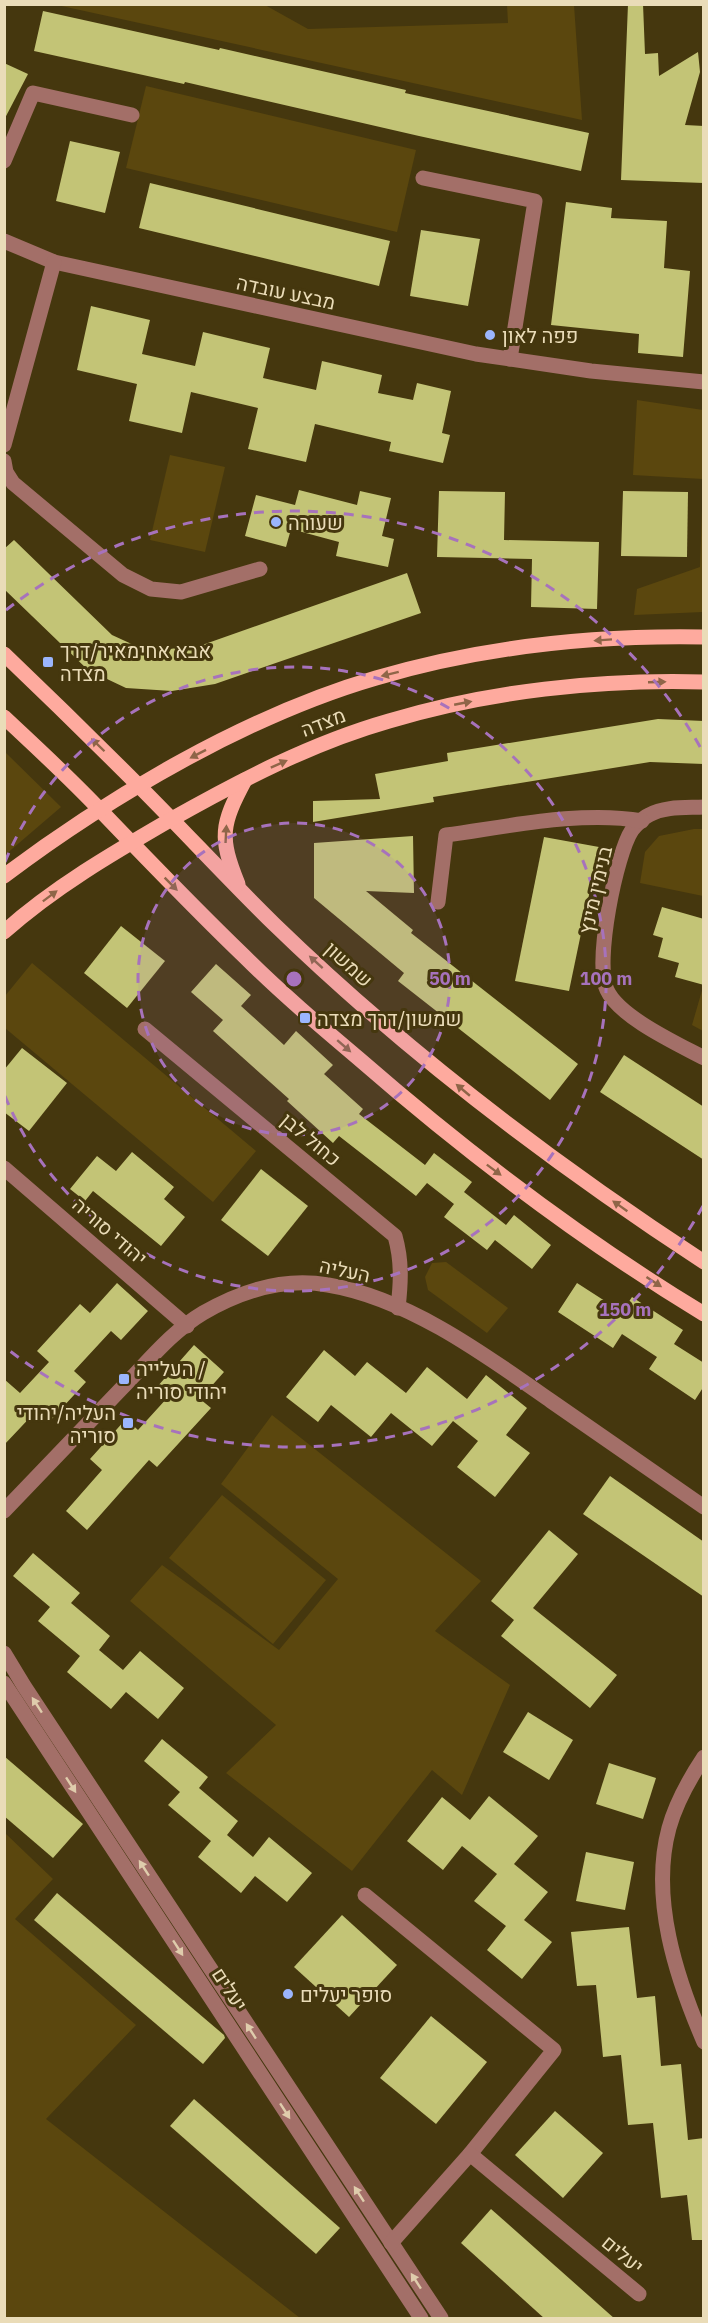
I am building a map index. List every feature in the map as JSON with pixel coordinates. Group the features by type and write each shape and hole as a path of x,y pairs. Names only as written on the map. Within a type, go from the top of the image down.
{"main road":[{"name":"מצדה","path":"4,876 37,851 139,786 244,730 308,702 375,678 456,659 563,643 630,638 704,637"},
{"name":"שמשון","path":"4,654 139,786 240,890 335,980 481,1105 563,1167 704,1262"},
{"name":"מצדה","path":"4,932 62,887 130,843 245,780 324,743 388,721 440,707 496,696 632,683 704,682"},
{"path":"4,717 100,810 130,843 245,957 305,1012 454,1139 537,1202 620,1260 704,1314"},
{"path":"240,890 227,857 225,835 229,810 245,780"}],"street":[{"path":"4,160 33,93 132,115"},
{"path":"423,178 536,201 510,359"},
{"name":"מבצע עובדה","path":"4,241 54,262 414,342 591,371 704,382"},
{"path":"4,445 54,262"},
{"path":"4,461 6,472 13,483 123,575 152,589 182,592 260,569"},
{"path":"438,902 446,835 543,822 616,817 642,821 650,814 674,808 704,807"},
{"name":"בנימין מינץ","path":"642,821 632,830 620,865 603,932 602,963 607,990 626,1012 704,1058"},
{"name":"כחול לבן","path":"145,1029 395,1236 400,1252 401,1276 398,1308"},
{"name":"יהודי סוריה","path":"4,1168 187,1326"},
{"name":"העליה","path":"4,1511 162,1346 201,1314 239,1294 268,1286 298,1283 327,1284 356,1291 438,1327 480,1351 704,1507"},
{"name":"יעלים","path":"4,1653 441,2319"},
{"name":"יעלים","path":"4,1683 421,2319"},
{"path":"704,1757 692,1776 669,1827 662,1879 669,1939 692,2013 704,2042"},
{"path":"364,1895 554,2050 470,2154 391,2243"},
{"name":"יעלים","path":"470,2154 639,2294"}],"shaded area":[{"path":"57,5 265,5 308,29 508,23 507,5 574,5 582,120"},
{"path":"146,86 416,150 397,232 126,168"},
{"path":"637,400 703,410 703,479 633,475"},
{"path":"170,455 225,467 205,552 150,540"},
{"path":"703,479 703,612 634,615 637,589 700,567"},
{"path":"5,752 61,807 4,855"},
{"path":"703,829 703,896 640,883 645,852 659,836"},
{"path":"32,963 256,1151 213,1202 5,1028 5,996"},
{"path":"703,987 703,1031 692,1025"},
{"path":"446,1262 508,1308 487,1333 428,1290 425,1277 432,1263"},
{"path":"272,1415 481,1581 435,1631 510,1685 462,1795 432,1770 352,1871 226,1773 276,1725 130,1601 162,1565 279,1650 338,1579 221,1484"},
{"path":"222,1495 326,1580 273,1644 169,1558"},
{"path":"5,1833 53,1879 15,1919 136,2025 46,2119 300,2318 5,2318"}],"building":[{"path":"628,4 643,4 645,54 658,53 659,76 698,52 700,72 685,125 704,126 704,183 621,180"},
{"path":"43,11 219,50 220,48 406,90 405,93 589,133 581,171 185,82 184,84 34,51"},
{"path":"4,63 28,74 4,120"},
{"path":"70,141 120,152 105,213 56,201"},
{"path":"150,183 390,241 379,286 139,228"},
{"path":"566,202 612,208 611,218 667,221 664,268 690,271 683,357 638,353 639,334 551,325"},
{"path":"421,230 480,239 468,306 410,296"},
{"path":"91,306 150,320 142,354 195,366 203,332 270,348 263,378 316,390 322,361 382,375 378,393 413,400 417,383 451,391 442,433 450,435 443,463 389,451 391,442 315,424 306,462 248,449 258,408 191,392 182,433 129,421 137,384 77,370"},
{"path":"299,490 357,505 360,491 391,498 382,536 394,539 388,567 336,556 339,542 291,529 286,547 245,536 256,495 295,505"},
{"path":"439,491 505,492 504,540 599,542 597,609 531,607 532,559 437,557"},
{"path":"623,491 688,492 687,557 621,556"},
{"path":"14,540 112,635 136,646 170,649 205,644 407,573 421,613 215,684 172,691 126,688 88,670 4,589 4,549"},
{"path":"658,719 704,721 704,764 650,762 433,797 434,802 313,822 313,801 380,799 375,774 448,761 447,753"},
{"path":"413,836 414,893 366,891 413,930 411,933 578,1064 550,1100 398,981 404,973 314,898 314,843"},
{"path":"544,837 599,847 569,991 515,981"},
{"path":"662,907 704,919 704,985 675,977 679,963 658,957 663,938 653,935"},
{"path":"121,926 165,961 127,1008 84,973"},
{"path":"216,964 251,995 241,1006 284,1045 296,1031 333,1065 324,1074 363,1109 359,1114 425,1165 434,1153 472,1182 464,1192 506,1225 514,1215 551,1245 532,1269 495,1240 487,1250 444,1217 454,1204 427,1183 416,1196 339,1136 333,1143 287,1101 289,1099 213,1031 223,1020 191,992"},
{"path":"22,1048 67,1083 29,1131 4,1112 4,1070"},
{"path":"624,1055 704,1107 704,1160 600,1092"},
{"path":"132,1152 174,1187 164,1199 185,1217 161,1246 93,1191 85,1201 70,1189 97,1156 116,1171"},
{"path":"261,1169 308,1206 268,1256 221,1220"},
{"path":"117,1283 148,1311 121,1340 111,1331 74,1371 86,1382 50,1421 38,1409 4,1445 4,1379 20,1393 49,1362 37,1351 80,1304 90,1313"},
{"path":"577,1283 622,1312 632,1297 683,1330 674,1344 704,1363 704,1386 695,1400 649,1369 657,1357 622,1334 613,1348 558,1312"},
{"path":"194,1345 224,1372 200,1399 211,1408 157,1467 149,1460 87,1530 66,1511 102,1470 90,1459 126,1419 138,1430 168,1397 157,1387"},
{"path":"324,1350 355,1376 367,1362 406,1393 427,1367 467,1399 486,1375 527,1408 506,1435 530,1453 495,1497 457,1467 478,1441 453,1421 432,1446 391,1413 371,1437 331,1405 318,1422 286,1397"},
{"path":"610,1476 704,1542 704,1597 583,1514"},
{"path":"549,1530 578,1554 533,1608 617,1675 590,1708 501,1636 514,1620 491,1601"},
{"path":"33,1553 80,1593 71,1603 110,1636 99,1650 123,1670 140,1651 184,1688 158,1719 126,1692 111,1709 67,1672 80,1656 38,1621 50,1607 13,1576"},
{"path":"528,1712 573,1740 549,1780 503,1752"},
{"path":"162,1739 208,1777 199,1788 238,1821 227,1835 253,1857 269,1837 312,1873 287,1902 255,1876 241,1893 198,1857 211,1841 168,1805 180,1792 144,1761"},
{"path":"4,1756 83,1824 53,1858 4,1816"},
{"path":"609,1763 656,1778 643,1819 596,1804"},
{"path":"489,1796 538,1836 514,1864 548,1892 524,1920 552,1942 522,1979 487,1950 506,1926 474,1901 497,1874 462,1846 443,1870 407,1841 442,1797 470,1820"},
{"path":"586,1852 634,1862 625,1910 576,1901"},
{"path":"57,1893 224,2035 225,2038 203,2064 34,1920"},
{"path":"342,1915 397,1965 349,2017 294,1967"},
{"path":"629,1927 637,1998 655,1996 661,2066 681,2064 688,2140 704,2138 704,2240 692,2240 687,2195 661,2198 653,2123 628,2125 621,2055 603,2057 596,1985 577,1986 571,1932"},
{"path":"431,2016 487,2062 436,2124 380,2078"},
{"path":"194,2099 340,2228 316,2254 170,2126"},
{"path":"555,2111 603,2153 563,2198 515,2155"},
{"path":"491,2209 615,2319 545,2319 461,2243"}],"place":[{"name":"פפה לאון","path":"490,335"},
{"name":"שעורה","path":"276,522"},
{"name":"אבא אחימאיר/דרך מצדה","path":"48,662"},
{"name":"שמשון/דרך מצדה","path":"305,1018"},
{"name":"העלייה / יהודי סוריה","path":"124,1379"},
{"name":"העליה/יהודי סוריה","path":"128,1423"},
{"name":"סופר יעלים","path":"288,1994"}]}
